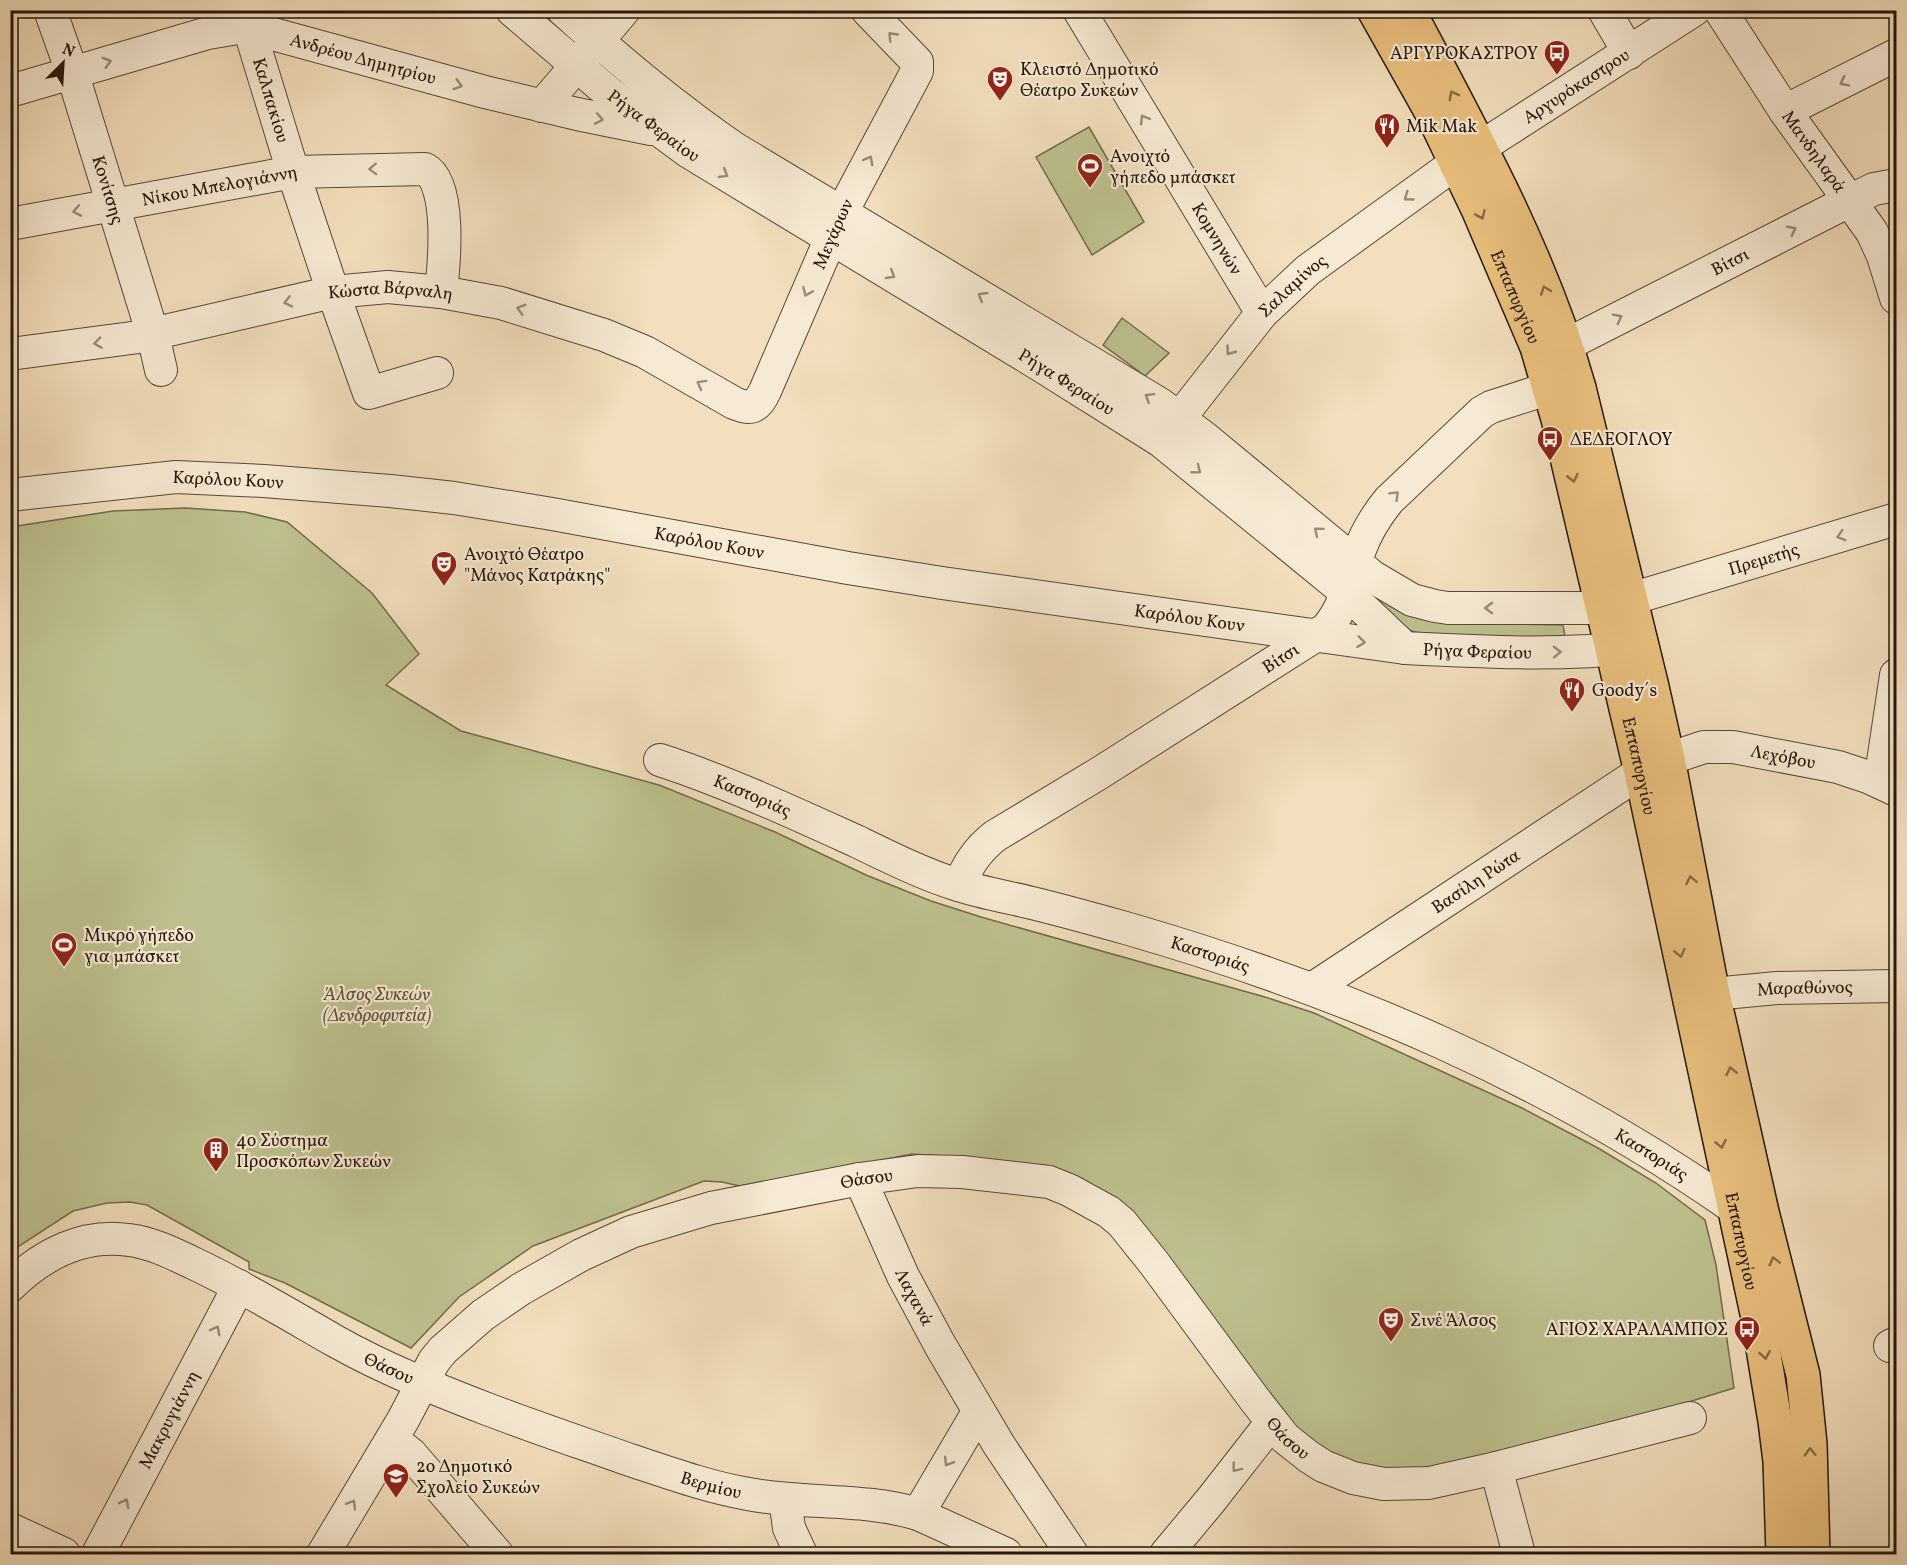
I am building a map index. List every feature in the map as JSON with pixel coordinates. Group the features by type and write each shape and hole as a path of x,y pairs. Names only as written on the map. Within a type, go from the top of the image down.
{"main road":[{"name":"Επταπυργίου","path":"1374,10 1413,78 1517,222 1566,345 1582,401 1616,603 1713,994 1762,1212 1806,1387 1813,1554"},
{"name":"Επταπυργίου","path":"1408,10 1468,154 1478,209 1537,347 1573,477 1616,603"},
{"name":"Επταπυργίου","path":"1655,766 1734,1208 1758,1318 1775,1421 1780,1461 1783,1554"}],"street":[{"name":"Κονίτσης","path":"50,10 72,72 153,335 161,370"},
{"name":"Ρήγα Φεραίου","path":"512,10 576,66 689,152 836,225 1085,357 1170,430 1293,547 1346,592 1405,648 1520,653 1627,649"},
{"name":"Ρήγα Φεραίου","path":"562,10 632,72 706,129 772,173 836,225"},
{"path":"542,106 624,10"},
{"name":"Μεγάρων","path":"753,407 765,391 836,225 917,71 917,62 867,10"},
{"name":"Κομνηνών","path":"1079,10 1262,313"},
{"path":"1604,10 1629,53"},
{"name":"Αργυρόκαστρου","path":"1468,154 1694,10"},
{"name":"Μανδηλαρά","path":"1720,10 1785,111 1877,242 1896,298"},
{"name":"Ανδρέου Δημητρίου","path":"10,90 214,31 247,19 542,106 658,130"},
{"name":"Καλπακίου","path":"247,19 293,172 369,393 437,374"},
{"path":"1785,111 1896,56"},
{"name":"Σαλαμίνος","path":"1170,430 1262,313 1318,262 1468,154"},
{"name":"Νίκου Μπελογιάννη","path":"10,224 293,172 418,168 431,172 437,181 444,219 445,262 441,292"},
{"name":"Βίτσι","path":"1566,345 1849,201 1874,189 1896,185"},
{"name":"Κώστα Βάρναλη","path":"10,354 153,335 333,292 388,287 441,292 501,303 620,341 645,352 734,402 753,407"},
{"name":"Βίτσι","path":"958,885 974,856 995,836 1317,636 1334,619 1373,521 1389,500 1476,417 1491,407 1550,388"},
{"name":"Ρήγα Φεραίου","path":"1170,430 1373,577 1412,600 1435,606 1587,608 1616,603"},
{"path":"10,471 26,478 33,485 24,494"},
{"name":"Καρόλου Κουν","path":"24,494 176,477 264,481 454,498 942,583 1405,648"},
{"name":"Πρεμετής","path":"1616,603 1896,519"},
{"path":"1888,786 1896,675"},
{"name":"Λεχόβου","path":"1655,766 1704,747 1733,747 1838,767 1888,786"},
{"name":"Καστοριάς","path":"660,760 796,814 909,866 958,885 1130,929 1312,989 1410,1027 1501,1070 1608,1128 1734,1208"},
{"name":"Βασίλη Ρώτα","path":"1312,989 1655,766"},
{"name":"Μαραθώνος","path":"1713,994 1777,988 1896,986"},
{"name":"Θάσου","path":"10,1286 26,1270 52,1253 83,1243 116,1239 140,1242 164,1249 239,1286 352,1350 422,1383 443,1350 475,1321 521,1289 581,1255 631,1232 711,1208 860,1179 918,1170 962,1172 1049,1182 1109,1212 1122,1223 1154,1263 1285,1438 1309,1457 1339,1473 1367,1481 1401,1484 1430,1483 1690,1418"},
{"name":"Λαχανά","path":"860,1179 908,1286 978,1412 1069,1553"},
{"name":"Μακρυγιάννη","path":"98,1554 239,1286"},
{"path":"323,1554 392,1439 422,1383"},
{"name":"Βερμίου","path":"422,1383 495,1412 726,1490 785,1499 871,1505 918,1514 1006,1554"},
{"path":"918,1514 978,1412"},
{"path":"1166,1554 1272,1422"},
{"path":"392,1439 411,1454 496,1554"},
{"path":"1496,1468 1519,1554"},
{"path":"785,1499 789,1528 801,1554"},
{"path":"10,1529 64,1554"}],"green space":[{"name":"Ανοιχτό γήπεδο μπάσκετ","path":"1089,127 1144,222 1092,255 1036,157"},
{"path":"1122,318 1169,353 1145,376 1103,345"},
{"name":"Άλσος Συκεών (Δενδροφυτεία)","path":"185,508 245,512 287,522 372,593 419,654 386,685 461,731 659,785 775,832 866,875 931,901 1314,1013 1522,1108 1598,1148 1656,1183 1705,1220 1716,1265 1734,1388 1452,1467 1396,1472 1352,1462 1332,1453 1298,1432 1218,1334 1041,1166 942,1156 912,1154 744,1187 704,1181 533,1246 459,1297 411,1348 285,1283 249,1269 249,1262 147,1205 130,1202 107,1203 73,1211 19,1246 11,1254 11,527 113,511"},
{"path":"1375,592 1449,623 1563,625 1565,636 1459,638 1415,632 1409,630 1366,593"}],"place":[{"name":"ΑΡΓΥΡΟΚΑΣΤΡΟΥ","path":"1557,76"},
{"name":"Κλειστό Δημοτικό Θέατρο Συκεών","path":"1000,102"},
{"name":"Mik Mak","path":"1387,149"},
{"name":"Ανοιχτό γήπεδο μπάσκετ","path":"1090,189"},
{"name":"ΔΕΔΕΟΓΛΟΥ","path":"1550,462"},
{"name":"Ανοιχτό Θέατρο \"Μάνος Κατράκης\"","path":"444,587"},
{"name":"Goody´s","path":"1572,713"},
{"name":"Μικρό γήπεδο για μπάσκετ","path":"64,968"},
{"name":"4ο Σύστημα Προσκόπων Συκεών","path":"216,1173"},
{"name":"Σινέ Άλσος","path":"1391,1343"},
{"name":"ΑΓΙΟΣ ΧΑΡΑΛΑΜΠΟΣ","path":"1747,1352"},
{"name":"2ο Δημοτικό Σχολείο Συκεών","path":"396,1499"}]}
